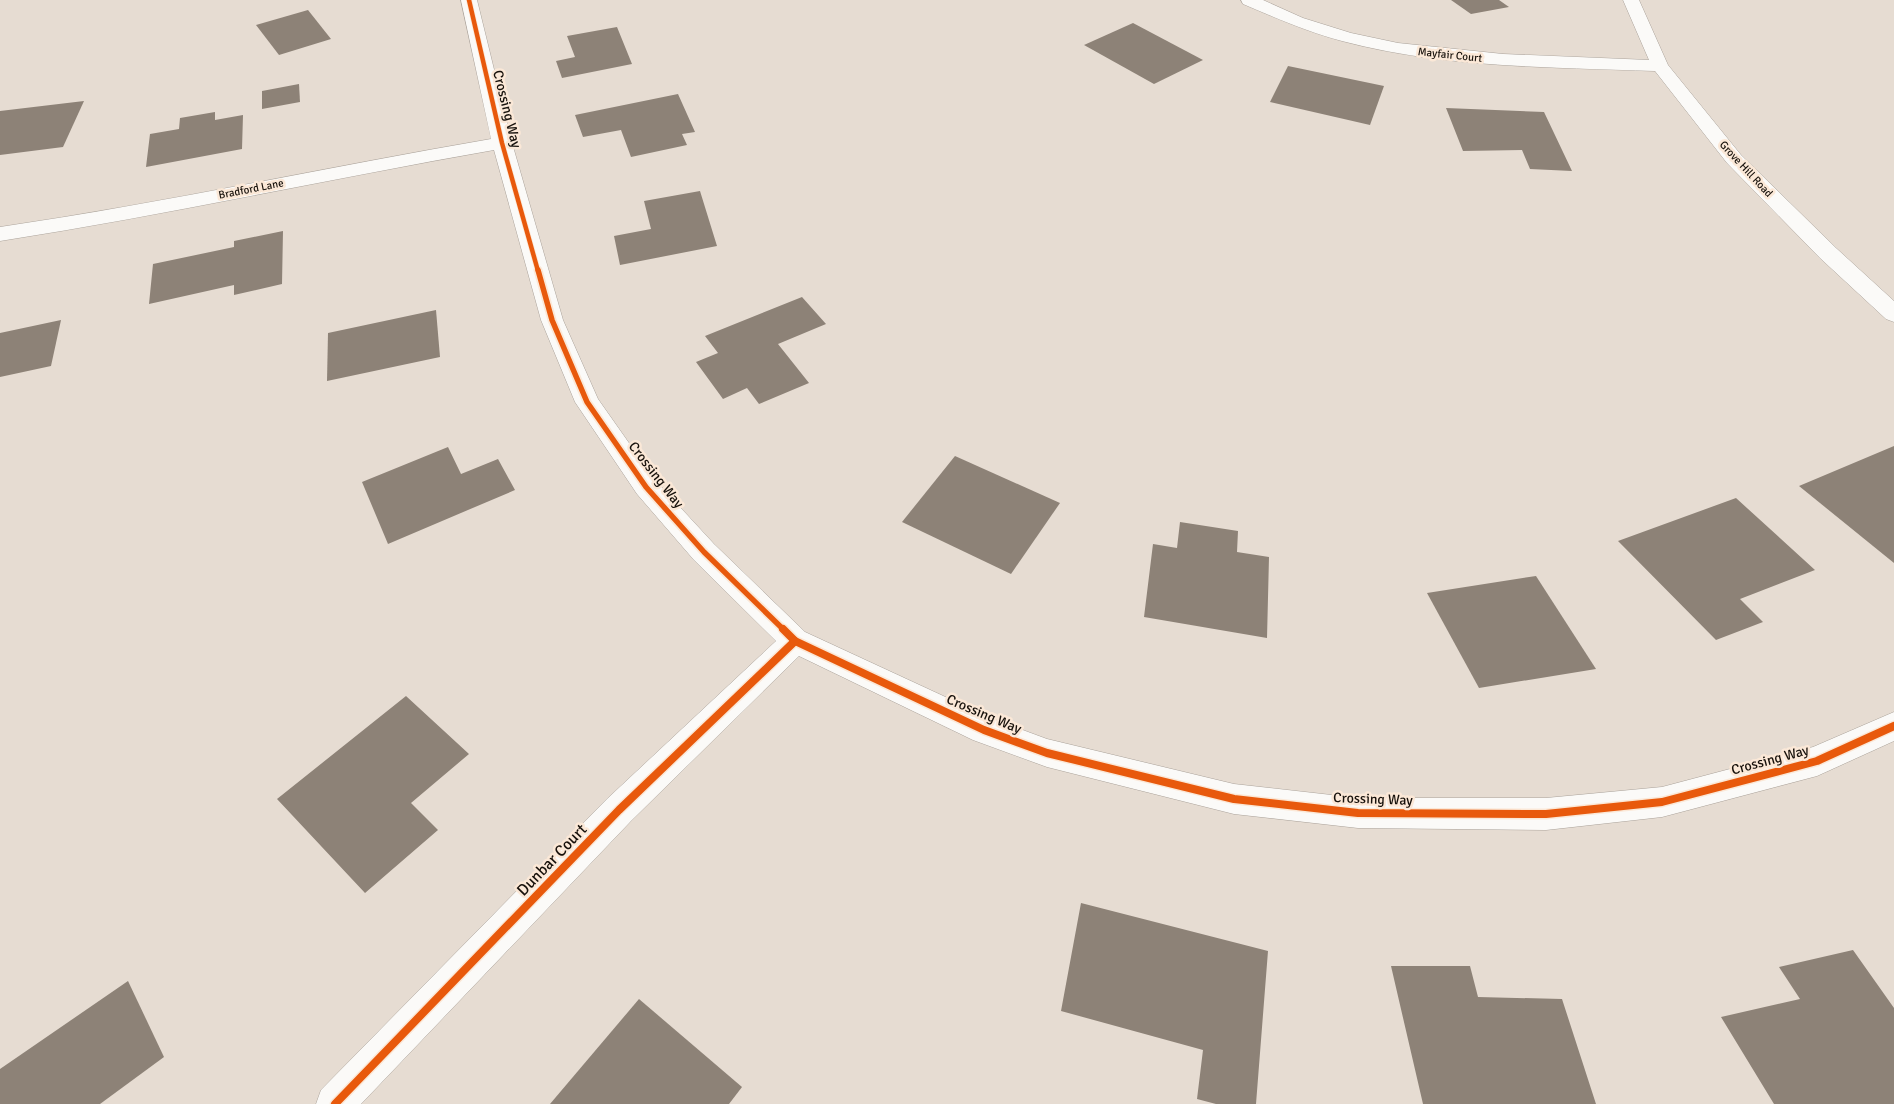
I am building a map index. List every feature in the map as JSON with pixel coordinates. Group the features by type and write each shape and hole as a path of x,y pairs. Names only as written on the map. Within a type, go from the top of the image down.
{"street":[{"name":"Crossing Way","path":"469,0 502,143 552,320 587,402 646,487 704,552 795,641 984,730 1047,753 1234,799 1358,814 1546,814 1662,802 1817,761 1894,726"},
{"name":"Mayfair Court","path":"1248,0 1282,15 1337,34 1410,51 1436,55 1504,60 1660,66"},
{"name":"Grove Hill Road","path":"1631,0 1660,66 1734,159 1828,253 1894,314"},
{"name":"Bradford Lane","path":"0,234 80,222 362,167 502,143"},
{"name":"Dunbar Court","path":"335,1104 619,810 795,641"}],"building":[{"path":"1451,0 1499,0 1509,7 1471,14"},
{"path":"308,10 331,39 279,55 256,25"},
{"path":"1133,23 1203,60 1154,84 1084,45"},
{"path":"617,27 632,64 562,78 556,61 575,57 567,36"},
{"path":"1288,66 1384,86 1370,125 1270,102"},
{"path":"299,84 300,102 262,109 262,91"},
{"path":"678,94 695,132 682,134 687,145 631,157 621,130 583,137 575,115"},
{"path":"84,101 63,147 0,155 0,111"},
{"path":"1446,108 1544,112 1572,171 1530,169 1522,150 1463,151"},
{"path":"215,112 215,120 243,115 242,149 146,167 150,134 179,129 180,118"},
{"path":"700,191 717,246 620,265 614,236 651,229 644,201"},
{"path":"283,231 282,284 234,295 234,285 149,304 153,264 234,247 234,241"},
{"path":"802,297 826,324 778,344 809,383 759,404 747,388 723,399 696,362 718,353 705,336"},
{"path":"436,310 440,357 327,381 328,333"},
{"path":"61,320 51,366 0,377 0,333"},
{"path":"1894,446 1894,563 1799,486"},
{"path":"448,447 461,474 498,459 515,490 388,544 362,482"},
{"path":"955,456 1060,503 1011,574 902,522"},
{"path":"1736,498 1815,570 1740,599 1763,622 1716,640 1618,541"},
{"path":"1180,522 1238,531 1237,552 1269,557 1267,638 1144,617 1153,544 1177,548"},
{"path":"1536,576 1596,669 1479,688 1427,593"},
{"path":"406,696 469,754 411,803 438,830 365,893 277,799"},
{"path":"1081,903 1268,951 1256,1104 1216,1104 1197,1099 1203,1050 1061,1011"},
{"path":"1853,950 1894,1008 1894,1104 1774,1104 1721,1017 1800,999 1779,967"},
{"path":"1391,966 1470,966 1478,997 1562,999 1596,1104 1423,1104"},
{"path":"128,981 164,1057 100,1104 0,1104 0,1069"},
{"path":"639,999 742,1087 729,1104 550,1104"}],"cycle path":[{"path":"469,0 502,143 552,320 587,402 646,487 704,552 795,641 984,730 1047,753 1234,799 1358,813 1546,814 1662,802 1817,761 1894,726"},
{"path":"335,1104 619,810 795,641"}]}
